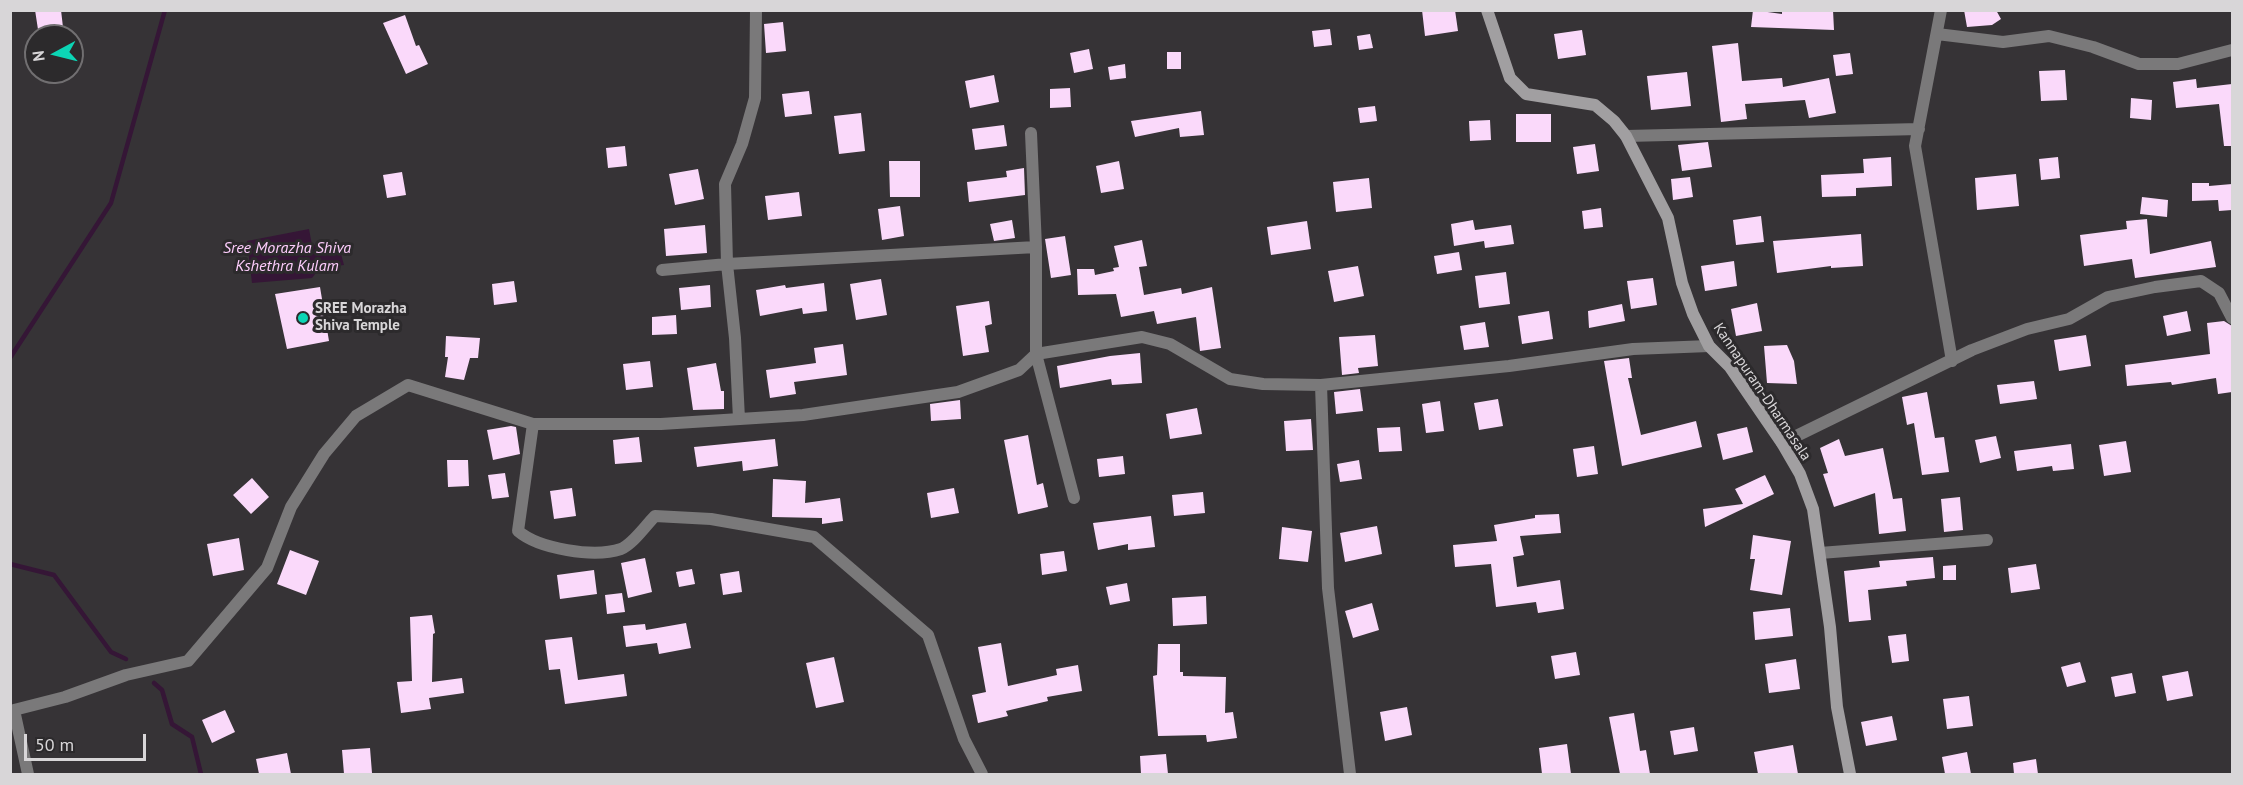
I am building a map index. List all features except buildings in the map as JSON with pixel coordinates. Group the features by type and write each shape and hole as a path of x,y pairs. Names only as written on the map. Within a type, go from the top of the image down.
{"main road":[{"name":"Kannapuram-Dharmasala","path":"1487,10 1509,78 1526,94 1595,105 1614,121 1626,136 1668,218 1683,283 1693,314 1709,346 1730,367 1782,443 1800,474 1813,509 1830,627 1837,707 1850,774"}],"street":[{"path":"739,419 735,338 727,264 725,184 742,144 755,98 756,10"},
{"path":"1941,10 1916,146 1952,361"},
{"path":"1937,34 2003,42 2049,36 2093,47 2139,64 2178,64 2232,50"},
{"path":"1626,136 1919,129"},
{"path":"1031,134 1036,247 1036,354 1074,498"},
{"path":"662,270 727,264 1036,247"},
{"path":"1782,443 1952,361 2027,329 2068,319 2108,297 2155,286 2201,281 2218,293 2232,318"},
{"path":"28,774 14,710 65,697 126,675 188,661 267,568 291,507 324,454 356,416 408,385 533,424 661,424 803,415 958,392 1019,370 1036,354 1142,338 1170,344 1230,379 1263,384 1321,385 1509,366 1633,349 1709,346"},
{"path":"1321,385 1328,588 1350,774"},
{"path":"533,424 518,531 529,540 580,553 622,548 655,516 711,519 814,537 928,635 964,738 982,774"},
{"path":"1820,553 1987,540"}],"water":[{"name":"Sree Morazha Shiva Kshethra Kulam","path":"309,229 312,245 338,243 344,265 320,268 312,278 252,283 247,241"}],"waterway":[{"path":"10,358 111,203 165,10"},
{"path":"10,564 54,575 111,652 126,659"},
{"path":"154,683 162,690 172,724 192,737 201,774"}],"place":[{"name":"SREE Morazha Shiva Temple","path":"303,318"}]}
